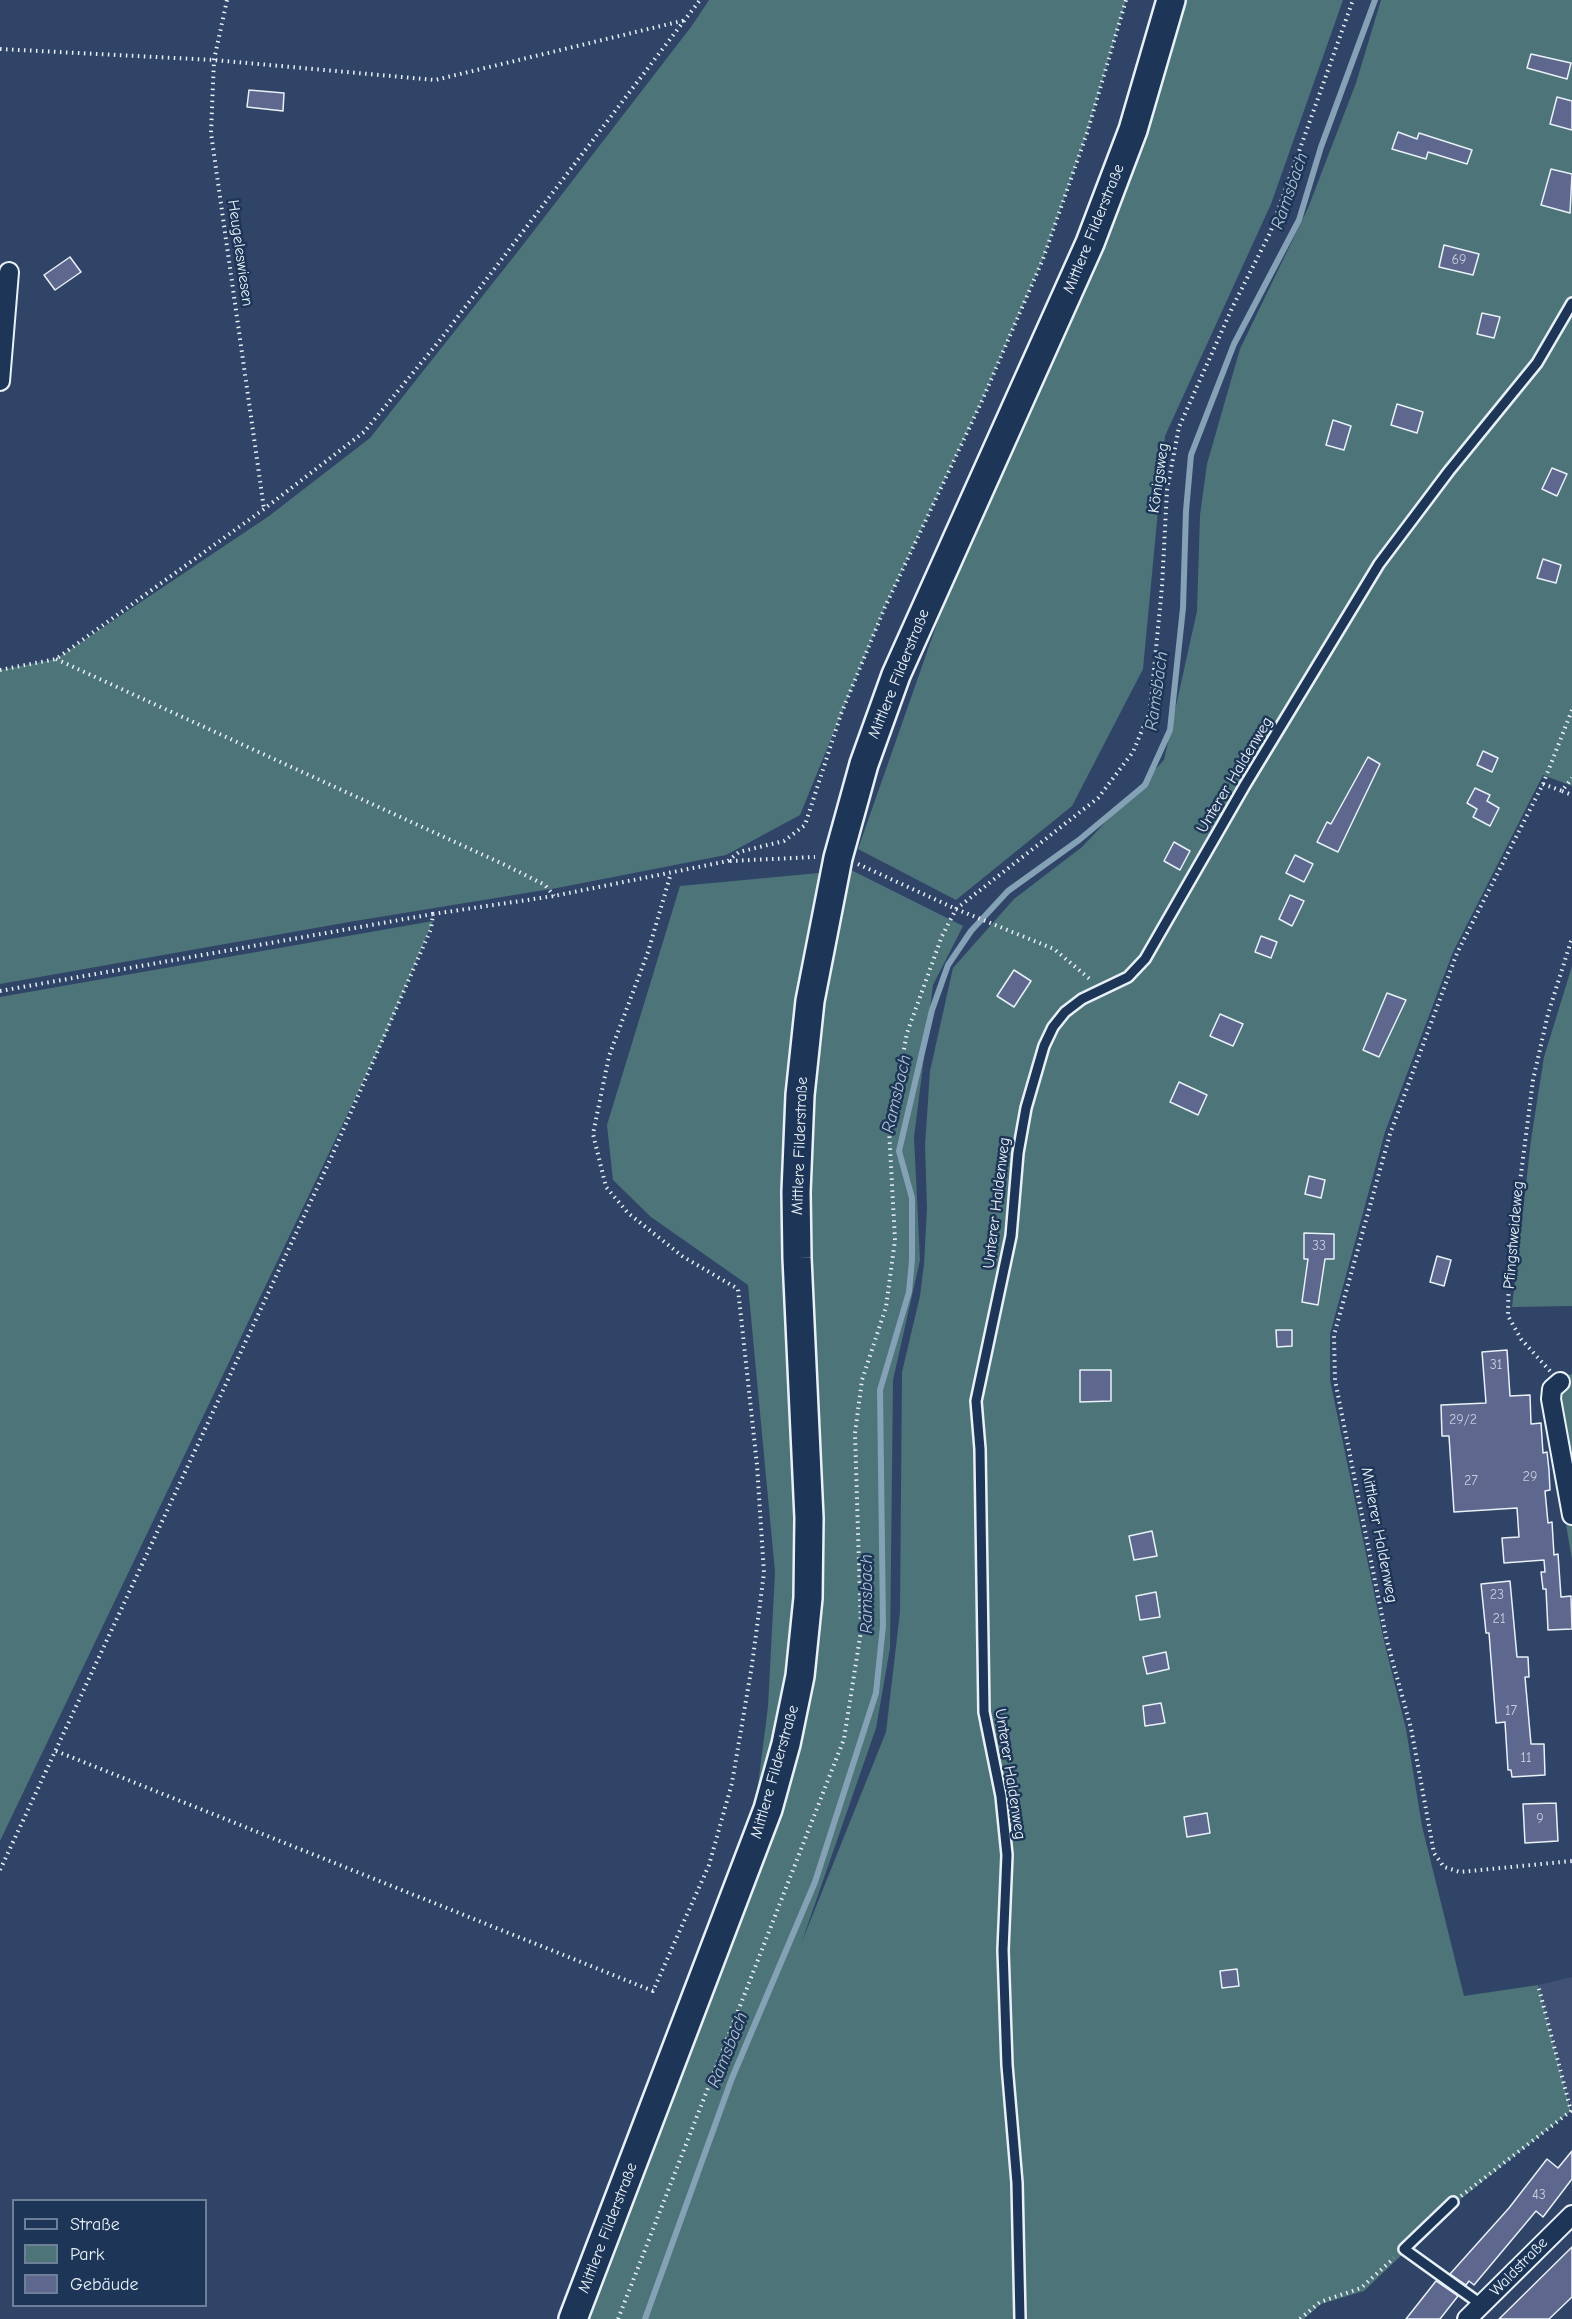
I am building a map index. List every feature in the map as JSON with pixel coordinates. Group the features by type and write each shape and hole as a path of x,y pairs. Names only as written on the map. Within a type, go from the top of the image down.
{"main road":[{"name":"Mittlere Filderstraße","path":"573,2319 768,1809 786,1744 800,1676 808,1598 809,1518 797,1258 800,1106 810,1001 838,858 864,764 896,675 1090,243 1133,130 1171,0"}],"street":[{"path":"0,381 9,272"},
{"path":"1560,1382 1552,1389 1551,1399 1572,1515"},
{"name":"Waldstraße","path":"1467,2319 1572,2215"}],"lane":[{"name":"Unterer Haldenweg","path":"1020,2319 1017,2183 1007,2065 1003,1950 1007,1856 1001,1796 984,1712 981,1459 976,1401 1011,1236 1018,1153 1026,1108 1044,1046 1065,1012 1082,999 1128,977 1145,959 1245,785 1379,564 1449,471 1530,372 1572,303"},
{"path":"1453,2202 1404,2249 1482,2305"}],"path":[{"name":"Heugeleswiesen","path":"227,0 214,60 211,133 264,509"},
{"path":"0,670 56,659 264,509 364,432 440,340 700,0"},
{"path":"0,991 433,914 554,896 671,873 728,861 739,852 784,840 805,825 841,714 885,607 981,403 1042,259 1087,133 1126,0"},
{"name":"Königsweg","path":"1100,990 1079,968 1054,949 956,909 1098,798 1133,752 1150,711 1162,587 1167,490 1179,427 1233,306 1270,233 1353,0"},
{"path":"0,49 214,60 435,80 686,20"},
{"path":"56,659 515,870 546,885 554,896"},
{"name":"Mittlerer Haldenweg","path":"1572,710 1543,784 1457,953 1390,1134 1334,1335 1335,1380 1387,1641 1411,1728 1434,1853 1444,1867 1460,1872 1572,1861"},
{"path":"1562,791 1572,778"},
{"path":"1543,784 1572,795"},
{"path":"56,1750 653,1991 709,1865 732,1783 753,1665 765,1573 757,1465 738,1289 682,1256 628,1214 606,1187 593,1134 609,1056 648,952 671,873"},
{"path":"0,1870 331,1158 431,929 433,914"},
{"name":"Pfingstweideweg","path":"1560,1382 1521,1339 1508,1316 1509,1269 1533,1080 1548,1014 1572,938"},
{"path":"1453,2202 1571,2111 1538,1985"},
{"path":"1300,2319 1320,2302 1361,2288 1404,2249"}],"shaded area":[{"path":"1572,1977 1572,2112 1538,1985"}],"green space":[{"path":"709,0 1126,0 1087,133 1043,259 981,403 885,607 800,815 726,855 557,888 349,922 0,984 0,670 56,659 269,516 370,438 519,250 691,27"},
{"path":"1179,0 1343,0 1271,204 1165,436 1143,669 1072,806 956,900 858,849 947,595"},
{"path":"1381,0 1572,0 1572,786 1543,775 1453,952 1385,1132 1330,1334 1330,1380 1384,1641 1406,1729 1422,1826 1464,1996 1538,1985 1571,2111 1457,2202 1364,2291 1321,2304 1304,2319 585,2319 740,1925 768,1707 775,1572 748,1285 651,1217 613,1180 607,1125 680,886 851,870 963,926 933,985 914,1137 920,1260 893,1380 890,1648 876,1728 801,1944 886,1732 900,1612 902,1372 920,1296 924,1264 927,1208 925,1145 930,1071 953,968 1014,899 1082,847 1164,760 1197,611 1200,515 1207,464 1240,349 1308,208 1356,83"},
{"path":"433,921 385,1036 0,1841 0,997"},
{"path":"1572,966 1572,1306 1512,1307 1531,1140 1544,1057"},
{"path":"1572,1374 1572,1560 1544,1393 1547,1380"}],"building":[{"path":"1531,54 1571,63 1567,79 1527,68"},
{"path":"249,90 284,93 283,111 247,107"},
{"path":"1557,97 1572,101 1572,130 1550,124"},
{"path":"1398,132 1417,139 1419,133 1472,150 1467,164 1428,152 1426,159 1392,149"},
{"path":"1551,169 1572,174 1570,213 1541,205"},
{"path":"1444,245 1479,254 1473,275 1439,267"},
{"path":"70,257 81,272 55,290 44,275"},
{"path":"1482,313 1500,317 1494,338 1477,334"},
{"path":"1397,404 1423,412 1417,433 1391,425"},
{"path":"1333,420 1351,426 1344,450 1326,445"},
{"path":"1552,468 1567,474 1557,496 1542,489"},
{"path":"1543,559 1561,565 1556,583 1537,578"},
{"path":"1483,751 1498,758 1492,772 1477,765"},
{"path":"1368,757 1380,764 1338,852 1317,842 1327,822 1331,824"},
{"path":"1475,788 1490,795 1487,801 1499,808 1490,826 1473,817 1477,809 1467,803"},
{"path":"1174,842 1190,851 1180,870 1164,861"},
{"path":"1295,855 1313,864 1304,882 1286,873"},
{"path":"1290,895 1304,901 1292,926 1279,919"},
{"path":"1261,936 1277,942 1271,958 1255,952"},
{"path":"1014,970 1031,981 1014,1007 997,996"},
{"path":"1387,993 1406,1000 1379,1057 1363,1050"},
{"path":"1220,1014 1243,1024 1233,1046 1210,1036"},
{"path":"1179,1082 1207,1095 1198,1115 1170,1102"},
{"path":"1309,1176 1325,1180 1321,1198 1305,1194"},
{"path":"1304,1233 1334,1234 1334,1259 1325,1259 1318,1305 1302,1302 1308,1259 1304,1259"},
{"path":"1437,1256 1451,1260 1444,1286 1430,1282"},
{"path":"1276,1330 1292,1330 1292,1346 1277,1347"},
{"path":"1507,1350 1510,1396 1530,1395 1531,1424 1541,1423 1543,1453 1547,1452 1549,1470 1550,1490 1545,1491 1548,1523 1552,1522 1554,1555 1558,1554 1561,1597 1571,1596 1572,1629 1548,1630 1546,1589 1543,1589 1541,1572 1545,1572 1544,1560 1504,1563 1502,1538 1519,1537 1517,1508 1454,1512 1449,1436 1442,1436 1441,1405 1486,1403 1482,1352"},
{"path":"1080,1370 1111,1370 1111,1401 1080,1402"},
{"path":"1152,1531 1157,1556 1134,1560 1129,1536"},
{"path":"1510,1581 1517,1657 1528,1657 1529,1677 1525,1677 1531,1744 1544,1744 1545,1775 1512,1777 1511,1770 1508,1770 1505,1722 1496,1723 1489,1633 1486,1633 1481,1584"},
{"path":"1156,1592 1160,1617 1140,1620 1136,1596"},
{"path":"1166,1652 1169,1669 1147,1674 1143,1657"},
{"path":"1161,1703 1165,1723 1145,1726 1143,1706"},
{"path":"1556,1803 1558,1841 1525,1843 1523,1804"},
{"path":"1207,1813 1210,1833 1187,1837 1184,1817"},
{"path":"1237,1969 1239,1986 1222,1988 1220,1971"},
{"path":"1572,2151 1572,2179 1543,2217 1536,2211 1474,2285 1469,2281 1466,2285 1450,2274 1509,2208 1547,2159 1558,2168"},
{"path":"1572,2247 1572,2297 1549,2319 1499,2319"},
{"path":"1436,2281 1458,2296 1440,2319 1406,2319"}],"waterway":[{"name":"Ramsbach","path":"645,2319 732,2078 815,1882 876,1693 883,1626 880,1390 909,1292 912,1260 912,1198 899,1151 932,1010 948,965 971,931 1008,891 1079,840 1145,785 1170,730 1183,608 1186,511 1191,455 1234,344 1299,220 1321,147 1375,0"}]}
